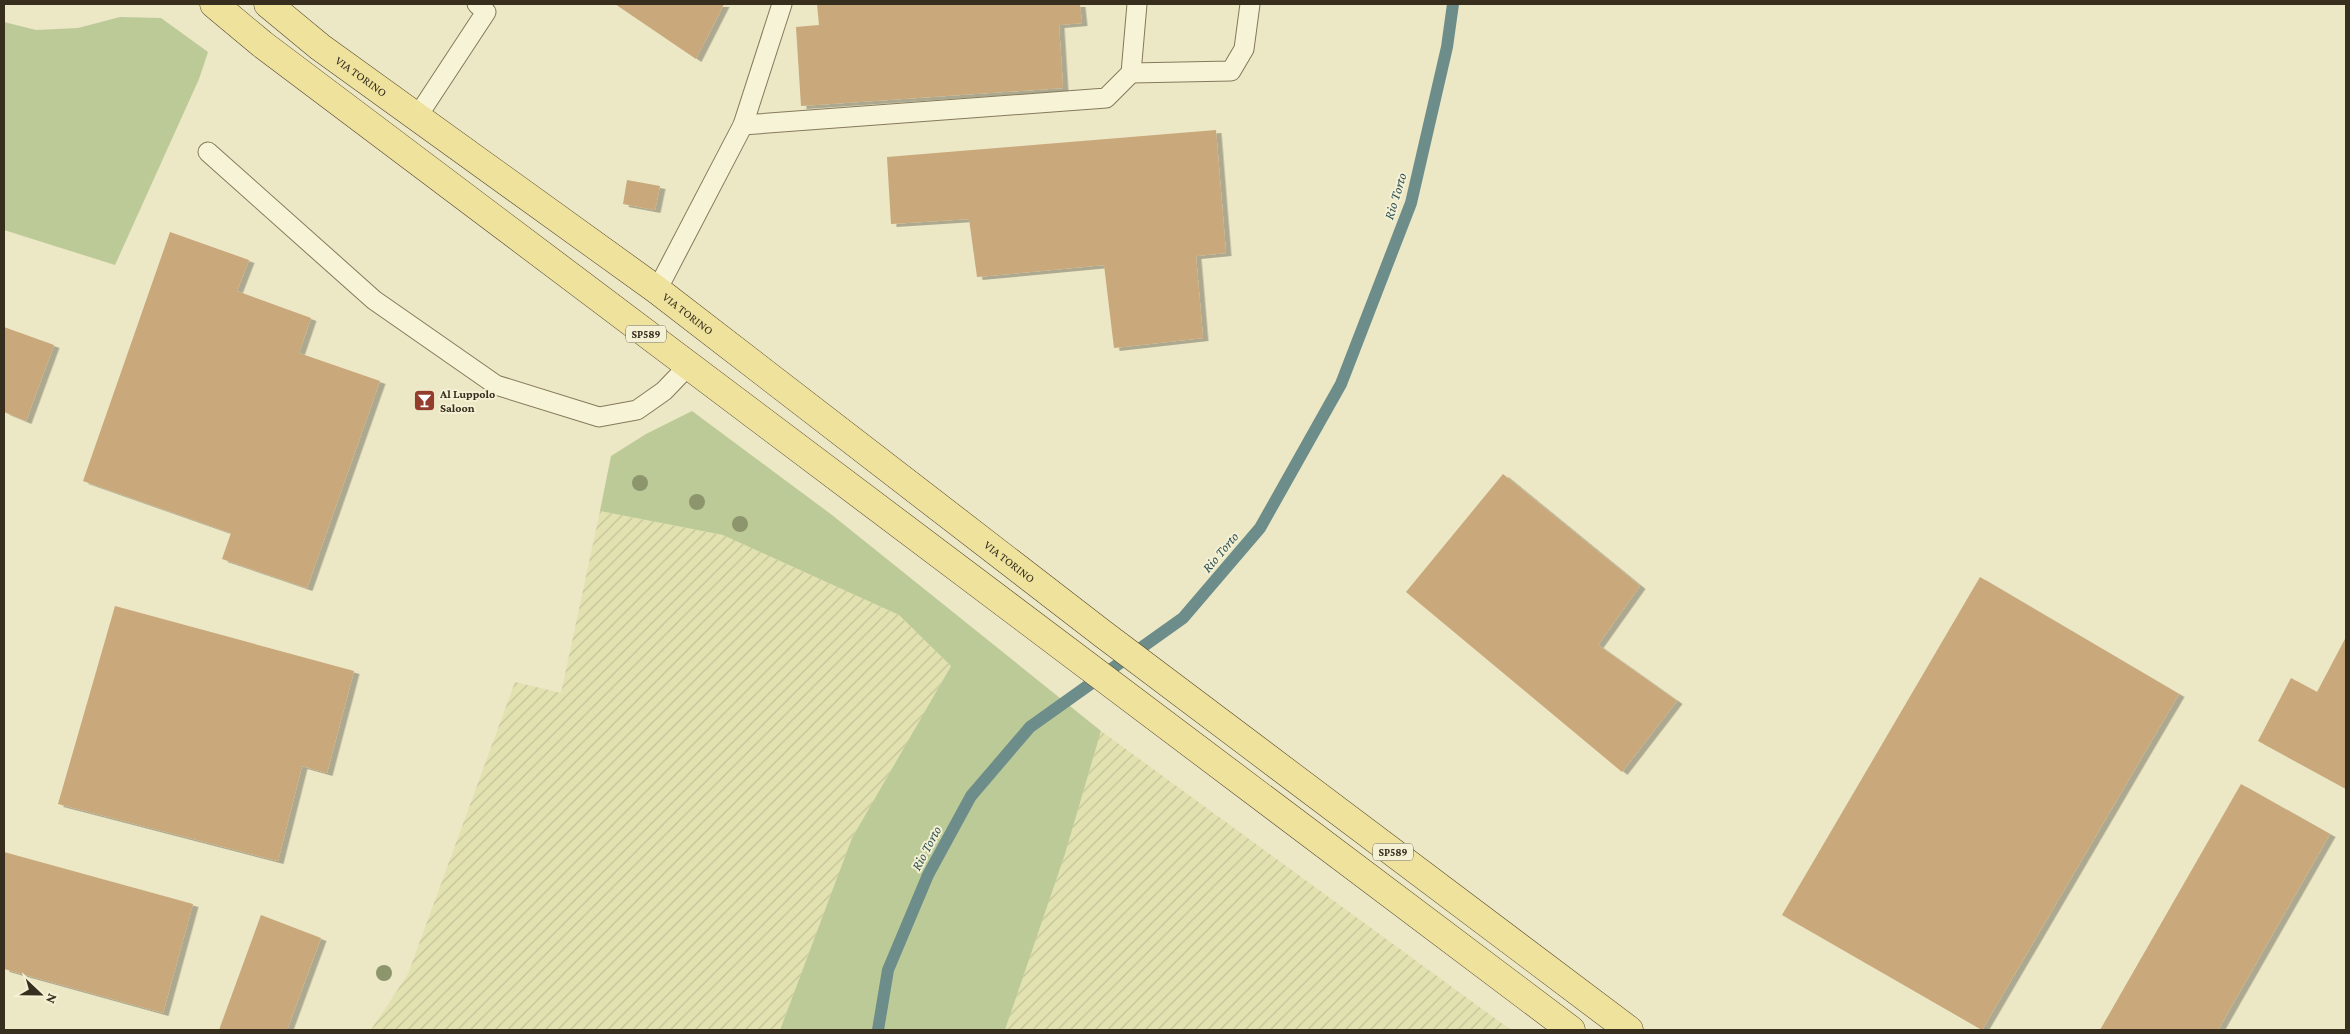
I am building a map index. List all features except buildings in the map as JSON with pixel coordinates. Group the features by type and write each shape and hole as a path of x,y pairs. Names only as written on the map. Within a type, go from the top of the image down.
{"main road":[{"name":"SP589","path":"214,4 262,44 1571,1030"},
{"name":"VIA TORINO","path":"268,4 320,46 657,290 1103,634 1629,1030"}],"lane":[{"path":"417,117 486,12 477,4"},
{"path":"657,290 743,125 782,4"},
{"path":"743,125 1106,98 1131,73 1137,4"},
{"path":"1131,73 1231,71 1244,49 1250,4"},
{"path":"208,152 374,300 496,385 599,417 637,410 664,391 688,366"}],"green space":[{"path":"120,17 161,18 208,52 199,79 115,265 4,230 4,22 36,30 78,28"},
{"path":"692,411 832,515 1101,731 1065,854 1005,1030 780,1030 852,838 951,666 899,615 723,535 600,511 611,456 646,434"},
{"path":"600,511 723,535 899,615 951,666 852,838 780,1030 371,1030 408,974 515,682 561,693"},
{"path":"1101,731 1511,1030 1005,1030 1065,854"}],"waterway":[{"name":"Rio Torto","path":"878,1030 888,970 928,875 971,796 1030,727 1183,618 1260,528 1341,384 1411,203 1447,47 1453,4"}],"place":[{"name":"Al Luppolo Saloon","path":"424,401"}]}
